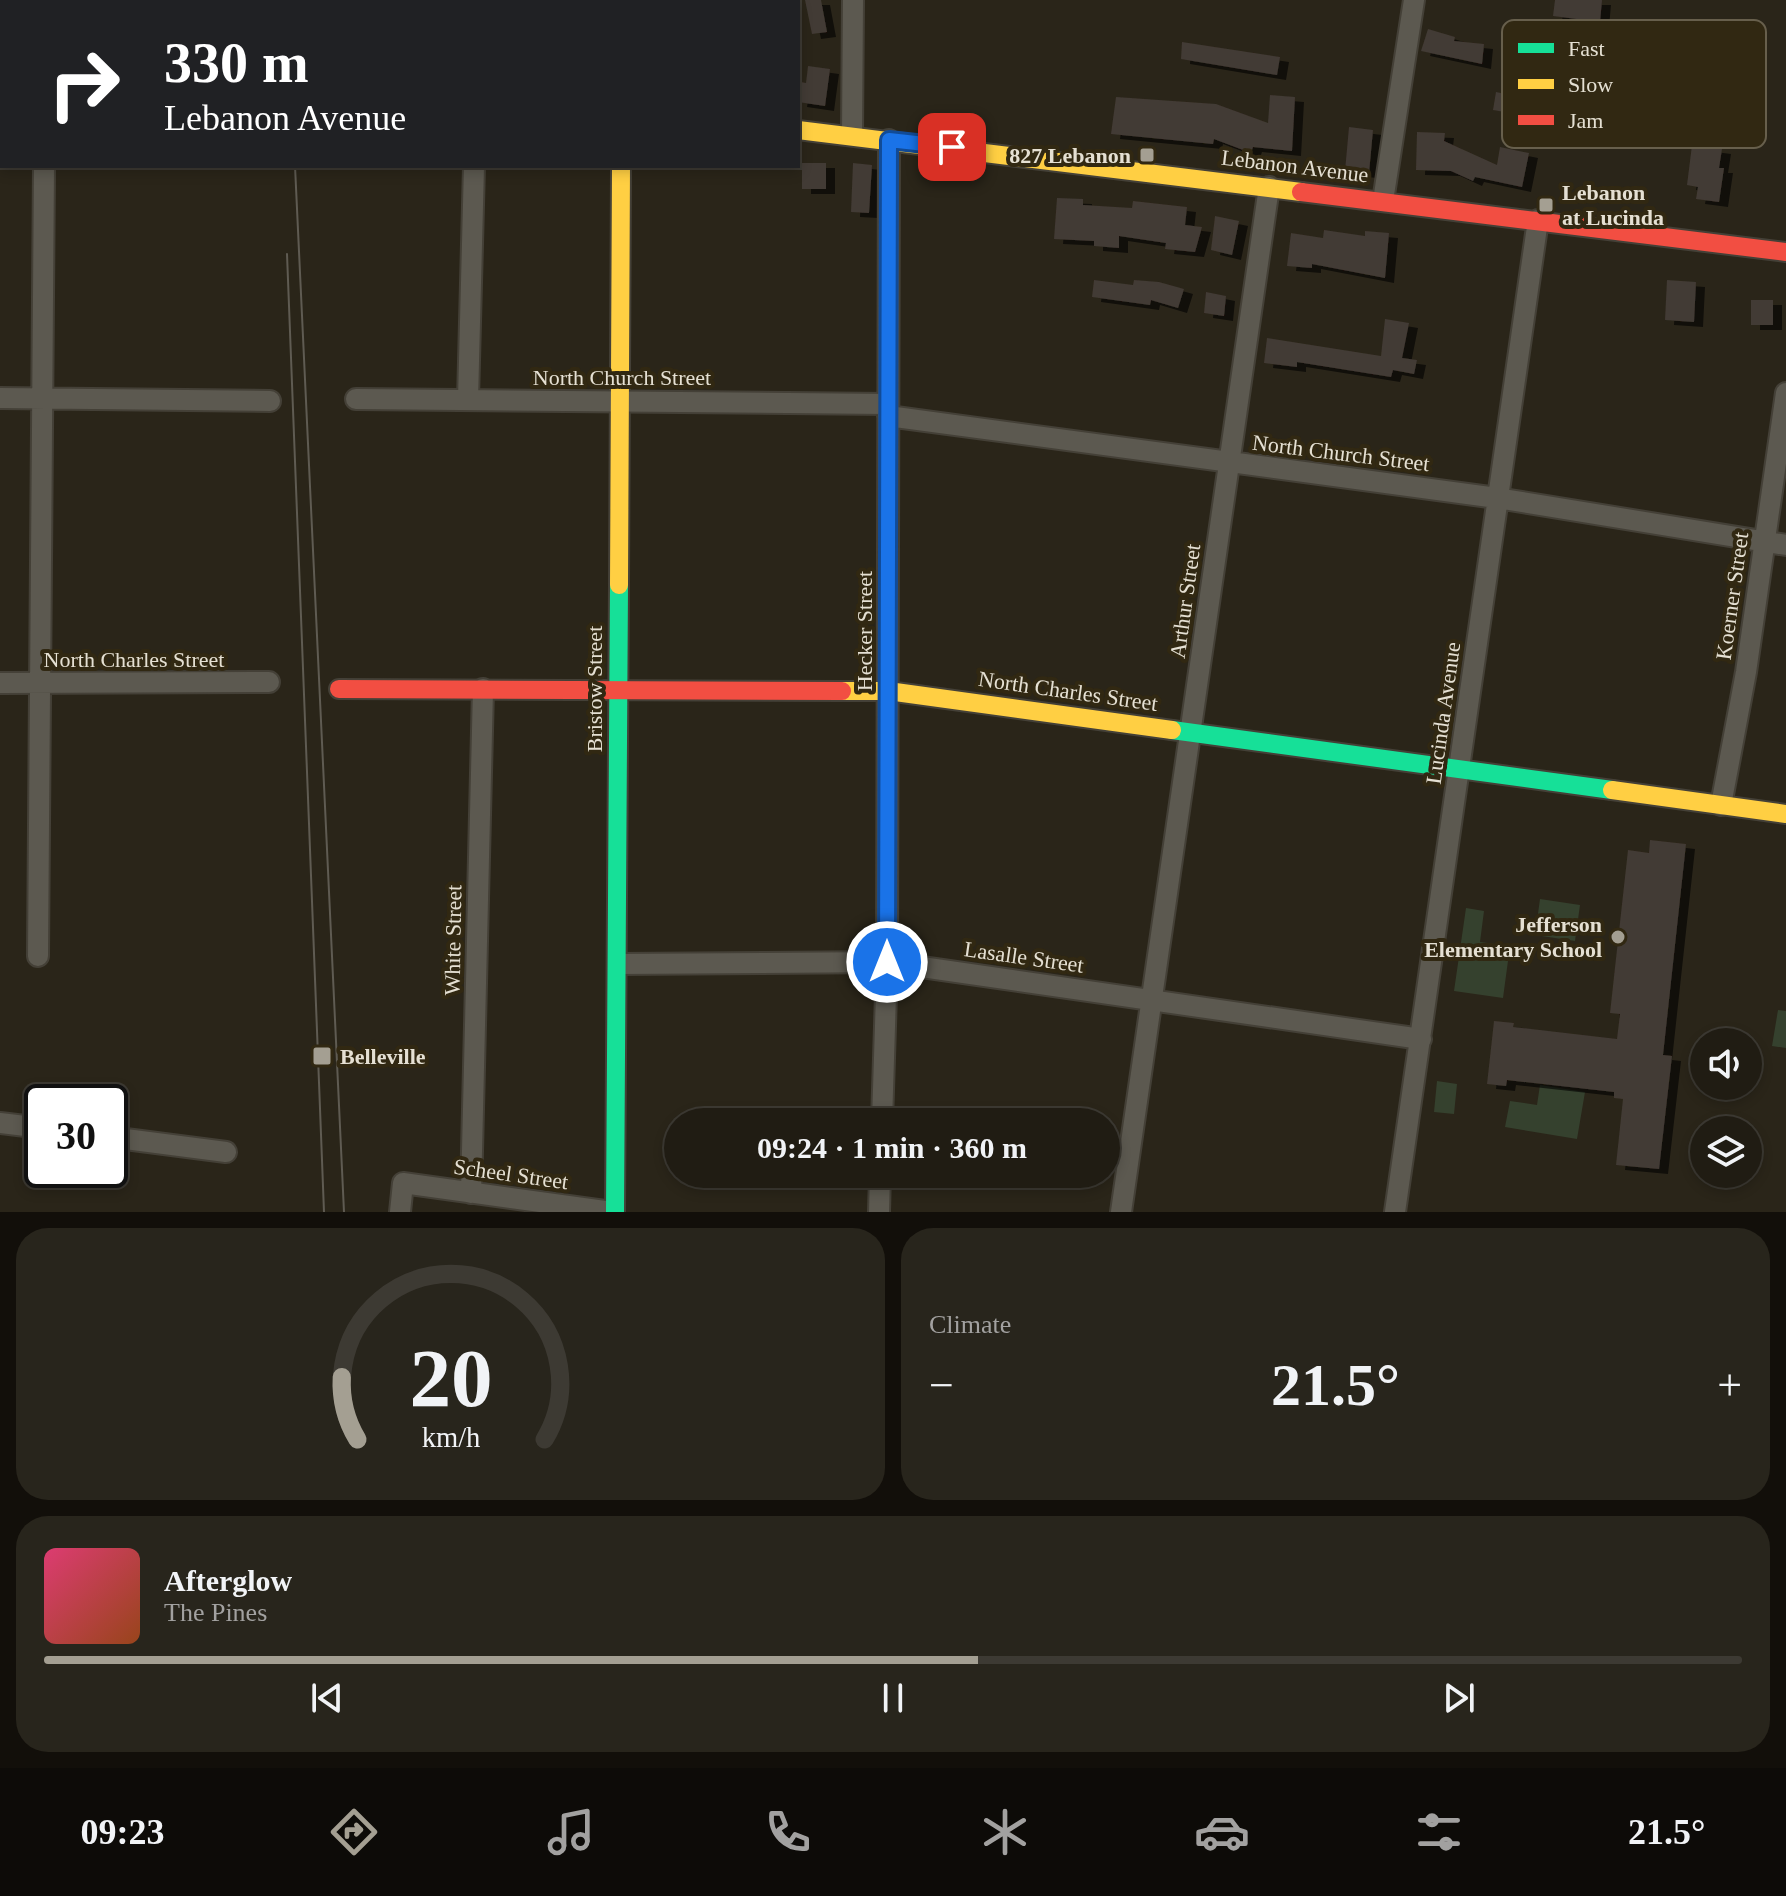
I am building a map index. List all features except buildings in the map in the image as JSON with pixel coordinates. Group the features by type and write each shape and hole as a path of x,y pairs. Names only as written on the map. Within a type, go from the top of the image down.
{"street":[{"path":"852,135 853,0"},
{"path":"1383,201 1414,0"},
{"name":"Lebanon Avenue","path":"800,130 1786,252"},
{"name":"Hecker Street","path":"882,1108 887,962 889,140"},
{"path":"38,956 44,168"},
{"path":"468,400 474,168"},
{"name":"Bristow Street","path":"614,1212 621,168"},
{"name":"Arthur Street","path":"1121,1212 1269,187"},
{"name":"Lucinda Avenue","path":"1395,1212 1538,220"},
{"name":"Koerner Street","path":"1721,805 1765,542 1786,393"},
{"path":"0,398 270,401"},
{"name":"North Church Street","path":"356,399 620,400 888,410 1229,463 1497,498 1786,545"},
{"name":"North Charles Street","path":"0,683 269,682"},
{"name":"North Charles Street","path":"339,689 888,691 1786,814"},
{"name":"White Street","path":"471,1193 483,689"},
{"name":"Lasalle Street","path":"618,964 887,962 1421,1039"},
{"path":"0,1123 24,1126"},
{"path":"128,1139 226,1152"},
{"name":"Scheel Street","path":"400,1212 403,1183 614,1212"},
{"path":"879,1212 880,1188"}],"green space":[{"path":"1540,899 1580,905 1575,941 1535,935"},
{"path":"1466,908 1484,911 1480,942 1510,946 1503,998 1454,991"},
{"path":"1778,1010 1786,1011 1786,1048 1772,1046"},
{"path":"1437,1081 1457,1084 1454,1114 1434,1112"},
{"path":"1540,1085 1585,1092 1577,1139 1505,1127 1510,1101 1537,1105"}],"tram line":[{"path":"295,168 344,1212"},
{"path":"287,254 324,1212"}],"traffic: fast":[{"path":"615,1212 619,585"},
{"path":"1172,730 1612,790"}],"traffic: slow":[{"path":"800,130 1301,192"},
{"path":"619,585 621,168"},
{"path":"842,691 888,691 1172,730"},
{"path":"1612,790 1786,814"}],"traffic: jam":[{"path":"1301,192 1786,252"},
{"path":"339,689 842,691"}],"place":[{"name":"827 Lebanon","path":"1147,155"},
{"name":"Lebanon at Lucinda","path":"1546,205"},
{"name":"Jefferson Elementary School","path":"1618,937"},
{"name":"Belleville","path":"322,1056"}],"route":[{"path":"887,962 889,140 952,147"}]}
